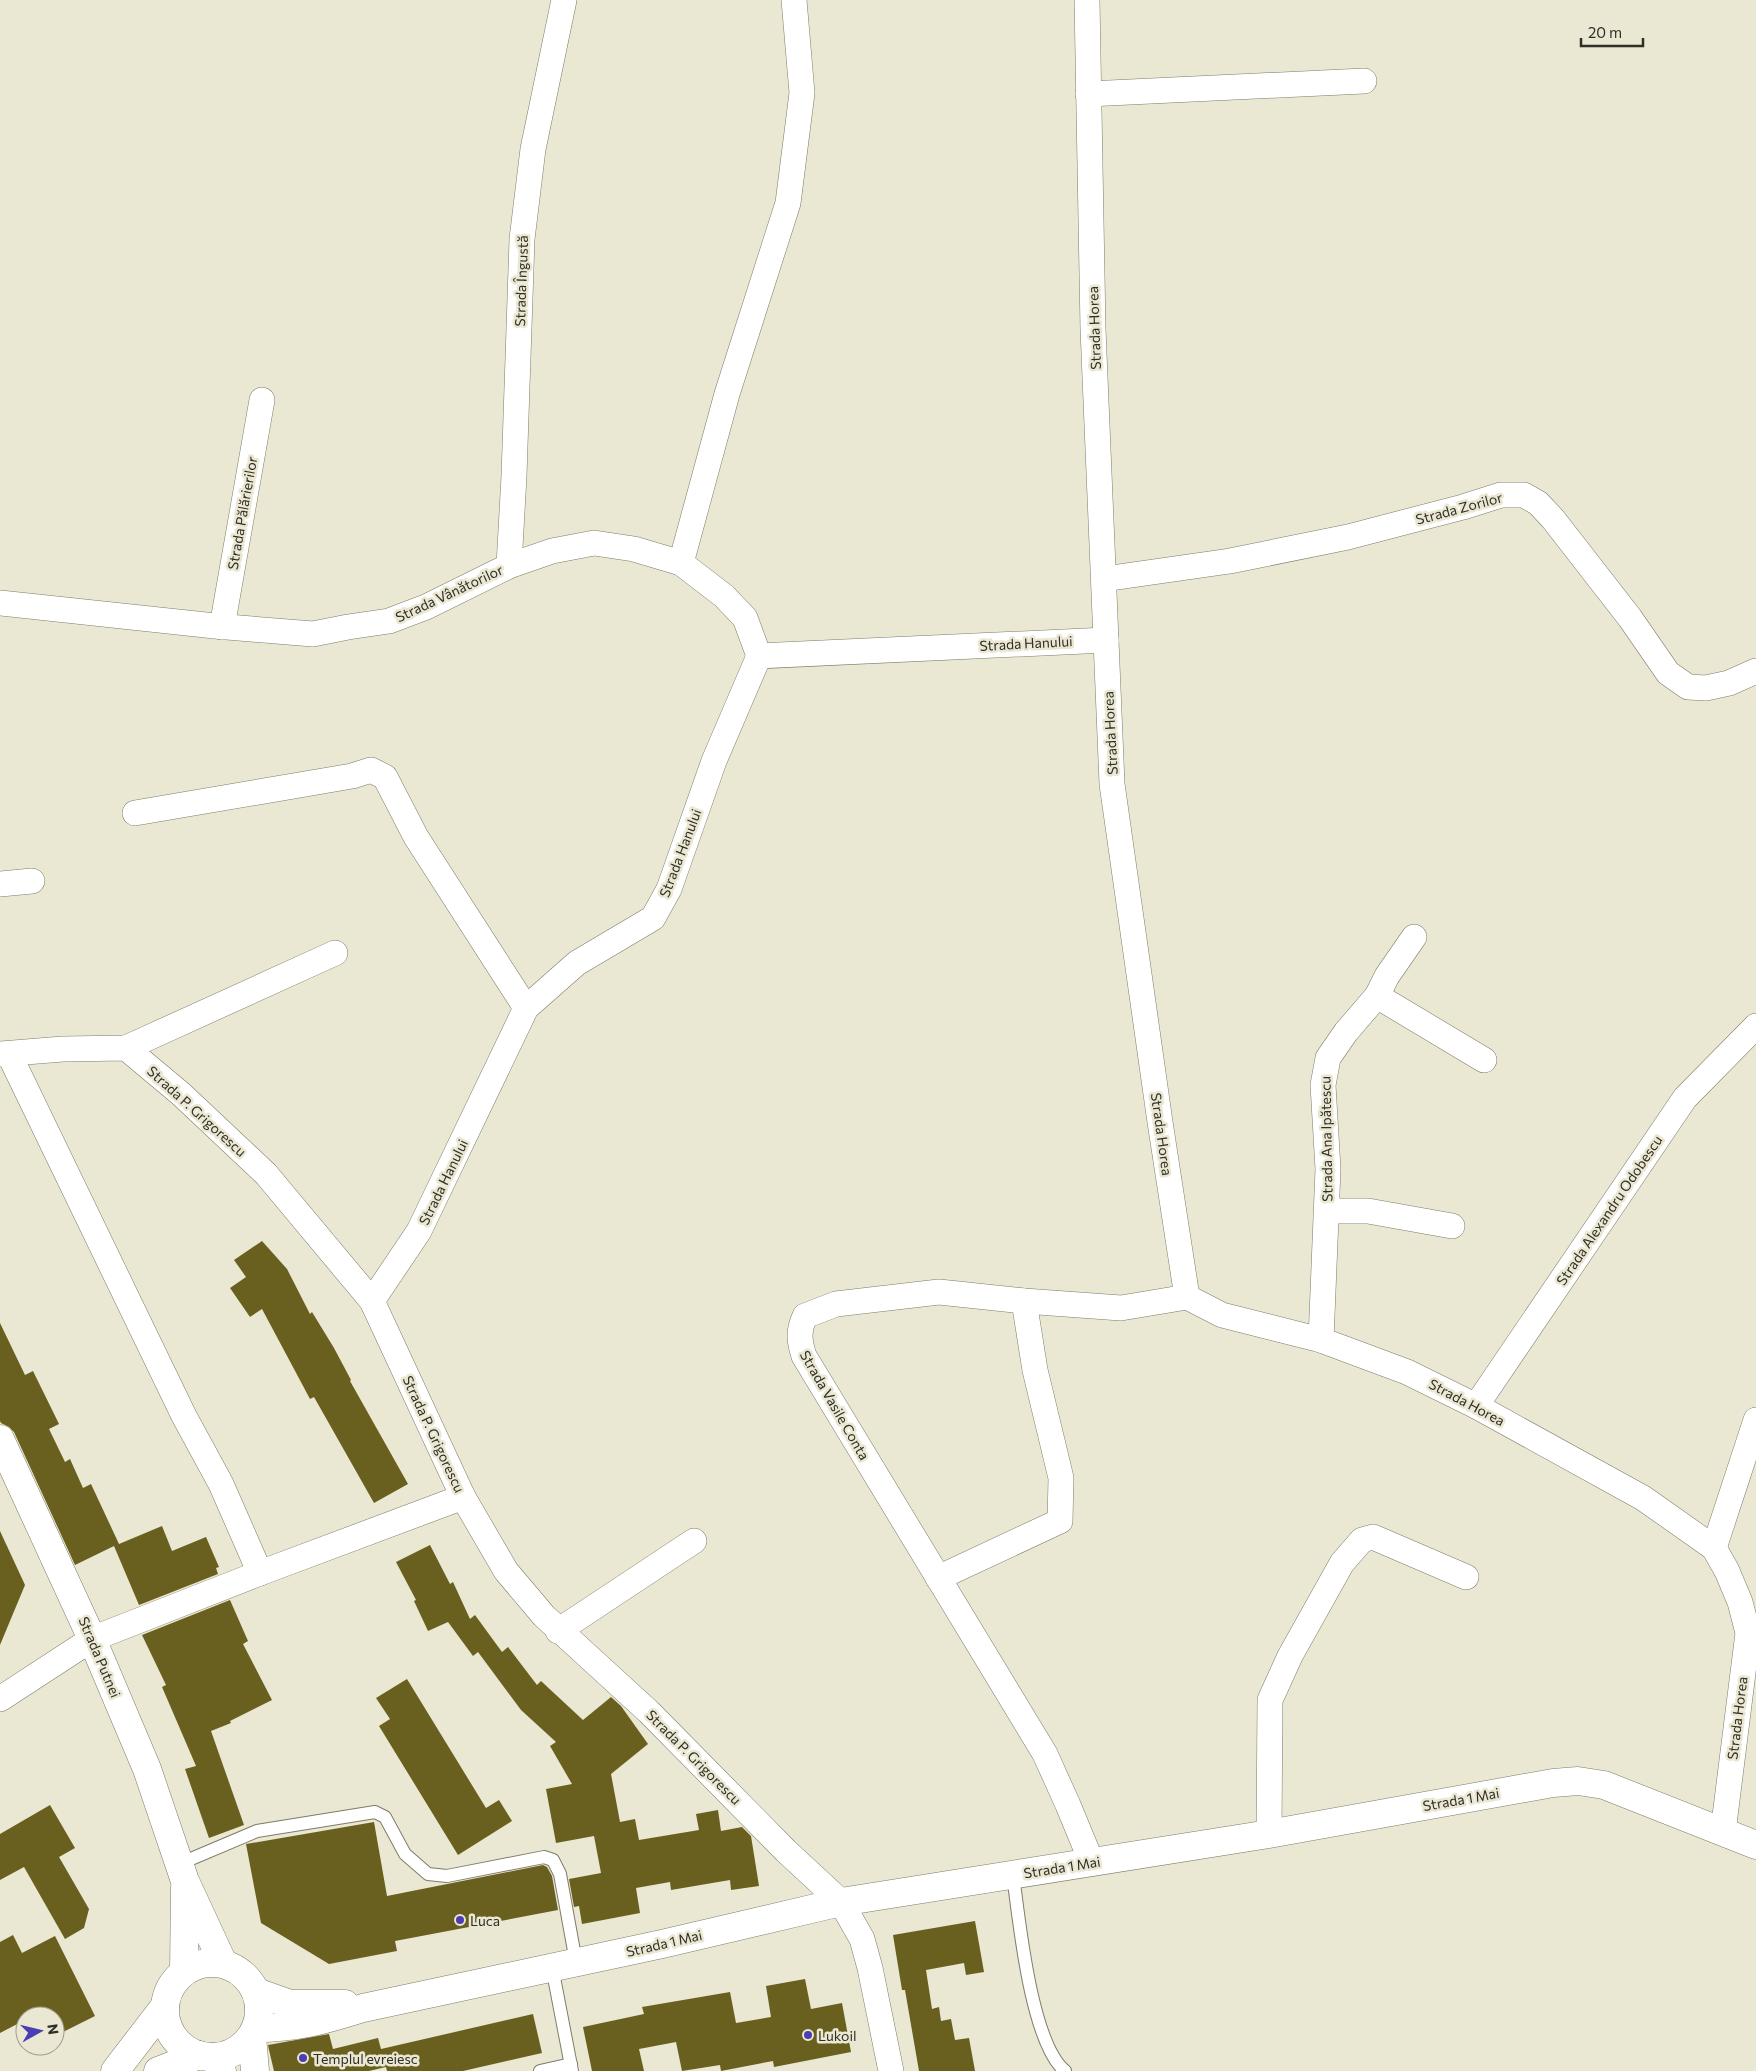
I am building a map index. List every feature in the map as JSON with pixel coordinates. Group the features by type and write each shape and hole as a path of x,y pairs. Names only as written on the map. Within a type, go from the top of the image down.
{"main road":[{"name":"Strada Putnei","path":"0,1439 92,1639 147,1768 182,1872 223,1963"},
{"name":"Strada 1 Mai","path":"254,2032 290,2028 363,2008 564,1965 841,1902 1268,1834 1553,1783 1578,1781 1604,1785 1756,1845"},
{"name":"Strada Putnei","path":"182,1872 184,1972"},
{"path":"212,2061 184,2048 173,2036 166,2022 165,2006 168,1993 174,1981 196,1965 209,1962 223,1963 237,1969 248,1978 256,1992 260,2006 254,2032 256,2071"},
{"name":"Strada 1 Mai","path":"256,1992 290,2004 345,2004 363,2008"},
{"path":"115,2071 165,2006"},
{"path":"158,2071 212,2061 242,2047 254,2032"}],"street":[{"name":"Strada Îngustă","path":"509,566 522,239 533,150 564,0"},
{"path":"681,563 727,394 788,203 802,93 794,0"},
{"name":"Strada Horea","path":"1087,0 1094,329 1112,784 1187,1297 1222,1315 1321,1340 1408,1372 1476,1406 1643,1498 1714,1548 1727,1571 1752,1631 1723,1832"},
{"path":"1088,94 1364,81"},
{"name":"Strada Pălărierilor","path":"222,627 262,400"},
{"name":"Strada Zorilor","path":"1104,579 1230,561 1348,537 1463,507 1501,495 1524,495 1538,503 1553,519 1630,618 1668,673 1688,687 1706,688 1729,683 1756,671"},
{"name":"Strada Vânătorilor","path":"0,602 222,627 313,634 388,622 426,607 509,566 552,551 594,543 634,549 681,563 724,596 745,618 759,656"},
{"name":"Strada Hanului","path":"372,1302 419,1231 526,1008 577,963 653,918 669,889 714,761 759,656 1106,640"},
{"path":"135,813 352,776 371,770 385,777 416,837 526,1008"},
{"path":"0,884 32,881"},
{"name":"Strada Ana Ipătescu","path":"1321,1340 1328,1169 1323,1085 1328,1058 1346,1032 1377,996 1387,976 1414,937"},
{"path":"260,1573 221,1484 184,1416 5,1054 63,1049 126,1048 335,954"},
{"path":"1377,996 1484,1060"},
{"name":"Strada Alexandru Odobescu","path":"1476,1406 1686,1098 1756,1026"},
{"name":"Strada P. Grigorescu","path":"126,1048 181,1094 266,1174 372,1302 464,1497 506,1571 558,1631 649,1712 786,1851 841,1902 862,1939 870,1968 891,2071"},
{"path":"1327,1210 1368,1211 1452,1226"},
{"name":"Strada Vasile Conta","path":"1092,1863 1045,1754 804,1356 799,1339 800,1327 805,1316 836,1304 939,1292 1024,1301 1121,1308 1187,1297"},
{"path":"938,1578 1060,1521 1061,1478 1035,1370 1024,1301"},
{"path":"1714,1548 1756,1420"},
{"path":"0,1699 92,1639 260,1573 464,1497"},
{"path":"1268,1834 1270,1700 1290,1656 1342,1562 1362,1540 1373,1537 1466,1577"},
{"path":"558,1631 694,1541"}],"lane":[{"path":"182,1872 257,1831 375,1812 385,1817 404,1854 428,1874 446,1876 544,1857 553,1860 560,1874 571,2068 540,2071"},
{"path":"1013,1875 1031,1990 1048,2051 1065,2071"}],"building":[{"path":"262,1241 287,1269 310,1314 312,1312 334,1348 350,1381 408,1484 374,1503 314,1397 310,1399 262,1309 250,1317 230,1288 246,1277 234,1260"},
{"path":"0,1323 25,1375 33,1371 59,1424 49,1429 65,1462 70,1459 83,1488 91,1484 119,1544 162,1526 172,1551 206,1537 219,1567 216,1568 218,1574 139,1605 114,1546 75,1565 14,1432 0,1421"},
{"path":"0,1531 25,1585 0,1645"},
{"path":"430,1545 450,1584 453,1582 470,1619 475,1615 502,1652 508,1647 537,1685 541,1681 583,1720 611,1697 621,1706 648,1744 611,1774 620,1822 635,1819 639,1840 699,1830 696,1814 718,1810 721,1831 742,1827 751,1836 759,1886 731,1890 730,1880 671,1890 670,1882 636,1888 640,1913 582,1924 579,1906 574,1907 569,1879 601,1873 594,1836 556,1843 546,1789 572,1784 550,1746 556,1742 521,1710 478,1652 473,1656 448,1622 428,1631 414,1601 416,1600 396,1562"},
{"path":"230,1600 248,1641 243,1644 272,1700 230,1721 231,1723 211,1731 244,1825 209,1838 185,1769 196,1766 162,1687 166,1685 142,1635"},
{"path":"407,1679 486,1808 499,1800 512,1821 458,1855 379,1726 390,1719 376,1698"},
{"path":"50,1805 75,1848 59,1857 89,1909 84,1928 65,1939 24,1867 0,1880 0,1834"},
{"path":"374,1822 387,1896 543,1865 547,1867 552,1876 558,1910 395,1941 397,1951 329,1964 261,1923 246,1844"},
{"path":"975,1921 984,1972 966,1975 964,1963 926,1970 932,2009 939,2007 941,2021 951,2019 955,2040 969,2038 975,2071 919,2071 893,1935"},
{"path":"13,1935 22,1953 55,1936 95,2016 65,2031 65,2006 15,2006 15,2025 0,2033 0,1942"},
{"path":"805,1979 811,2009 842,2003 851,2052 774,2067 773,2061 721,2071 720,2065 682,2071 676,2042 639,2049 644,2071 592,2071 583,2027 644,2014 642,2007 730,1992 736,2023 771,2017 766,1986"},
{"path":"533,2014 542,2053 463,2071 387,2071 386,2067 369,2071 274,2071 268,2045 329,2034 333,2049 378,2038 381,2049"}],"place":[{"name":"Luca","path":"460,1920"},
{"name":"Lukoil","path":"808,2035"},
{"name":"Templul evreiesc","path":"303,2058"}]}
